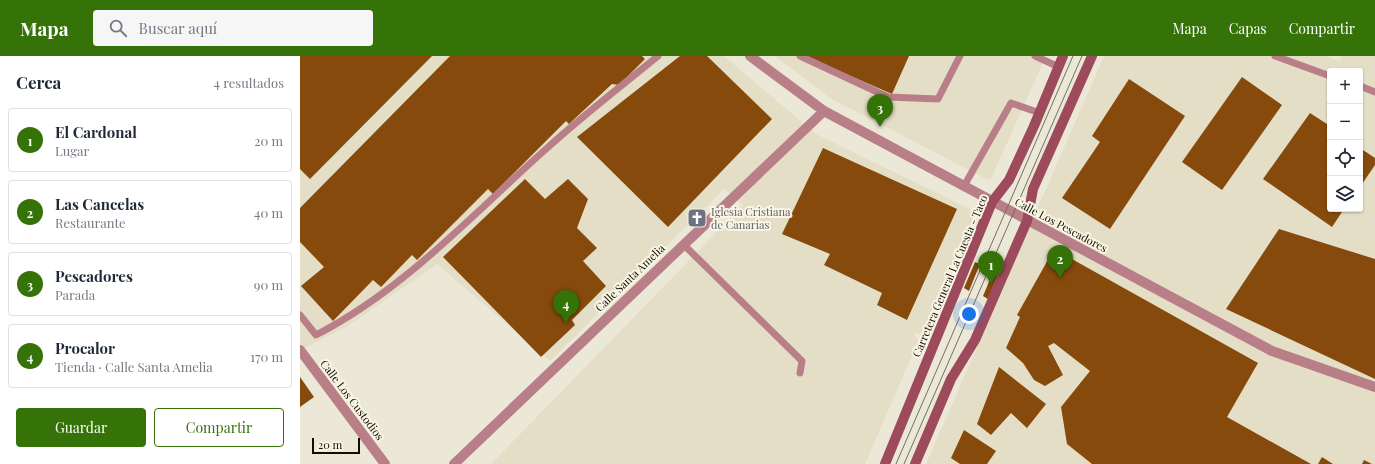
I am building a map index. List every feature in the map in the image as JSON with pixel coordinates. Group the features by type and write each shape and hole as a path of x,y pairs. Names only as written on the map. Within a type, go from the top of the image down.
{"main road":[{"name":"Carretera General La Cuesta - Taco","path":"885,464 992,202 1009,180 1040,113 1063,56"},
{"path":"915,464 951,379 975,340 1027,220 1033,189 1092,56"}],"street":[{"name":"Calle Los Pescadores","path":"750,56 824,111 1272,351 1375,387"},
{"name":"Calle Santa Amelia","path":"454,464 824,111"},
{"name":"Calle Los Custodios","path":"301,352 385,464"}],"lane":[{"path":"300,315 316,335 344,320 422,262 547,148 658,56"},
{"path":"800,56 888,97 938,99 960,56"},
{"path":"1035,56 1059,67"},
{"path":"1275,56 1327,75"},
{"path":"1363,87 1375,92"},
{"path":"964,186 1011,103 1040,113"},
{"path":"683,244 802,360 800,373"}],"shaded area":[{"path":"300,56 724,56 816,134 976,212 921,334 914,333 918,342 865,464 491,464 743,205 724,189 550,361 437,264 348,326 305,348 300,343"},
{"path":"775,56 1046,56 990,181 830,98"},
{"path":"1104,56 1325,56 1339,61 1342,56 1375,56 1375,464 926,464"}],"building":[{"path":"300,56 432,56 310,179 300,169"},
{"path":"450,56 642,56 645,59 619,85 612,84 569,124 566,121 493,194 488,189 417,260 412,255 381,287 373,280 333,321 301,286 324,267 300,242 300,208"},
{"path":"680,56 707,56 772,119 668,227 577,137"},
{"path":"805,56 909,56 892,94"},
{"path":"1242,77 1282,105 1222,190 1182,162"},
{"path":"1129,79 1185,116 1110,229 1062,198 1100,142 1092,136"},
{"path":"1310,113 1327,124 1327,212 1342,212 1332,227 1263,179"},
{"path":"823,148 957,209 907,320 877,305 882,293 824,265 830,254 782,234"},
{"path":"1363,150 1375,158 1375,165 1363,183"},
{"path":"525,179 545,199 568,179 588,199 577,228 597,248 583,261 606,286 572,320 575,325 541,357 443,257"},
{"path":"1279,229 1375,259 1375,379 1226,309"},
{"path":"1054,249 1258,363 1227,417 1311,464 1092,464 1067,444 1061,407 1090,371 1054,343 1048,346 1063,375 1045,386 1034,380 1023,363 1006,348 1020,317 1017,315"},
{"path":"975,262 980,264 969,291 964,288"},
{"path":"994,270 999,272 988,299 983,296"},
{"path":"999,367 1046,404 1027,428 1011,413 991,435 977,424"},
{"path":"300,377 314,397 300,407"},
{"path":"964,430 996,451 987,464 960,464 951,458"},
{"path":"1322,457 1333,464 1318,464"},
{"path":"1364,460 1372,464 1362,464"}],"tram line":[{"path":"896,464 1073,56"},
{"path":"904,464 1082,56"}],"place":[{"name":"Pescadores","path":"880,127"},
{"name":"Iglesia Cristiana de Canarias","path":"697,218"},
{"name":"Las Cancelas","path":"1060,278"},
{"name":"El Cardonal","path":"991,284"},
{"name":"Procalor","path":"566,323"}]}
